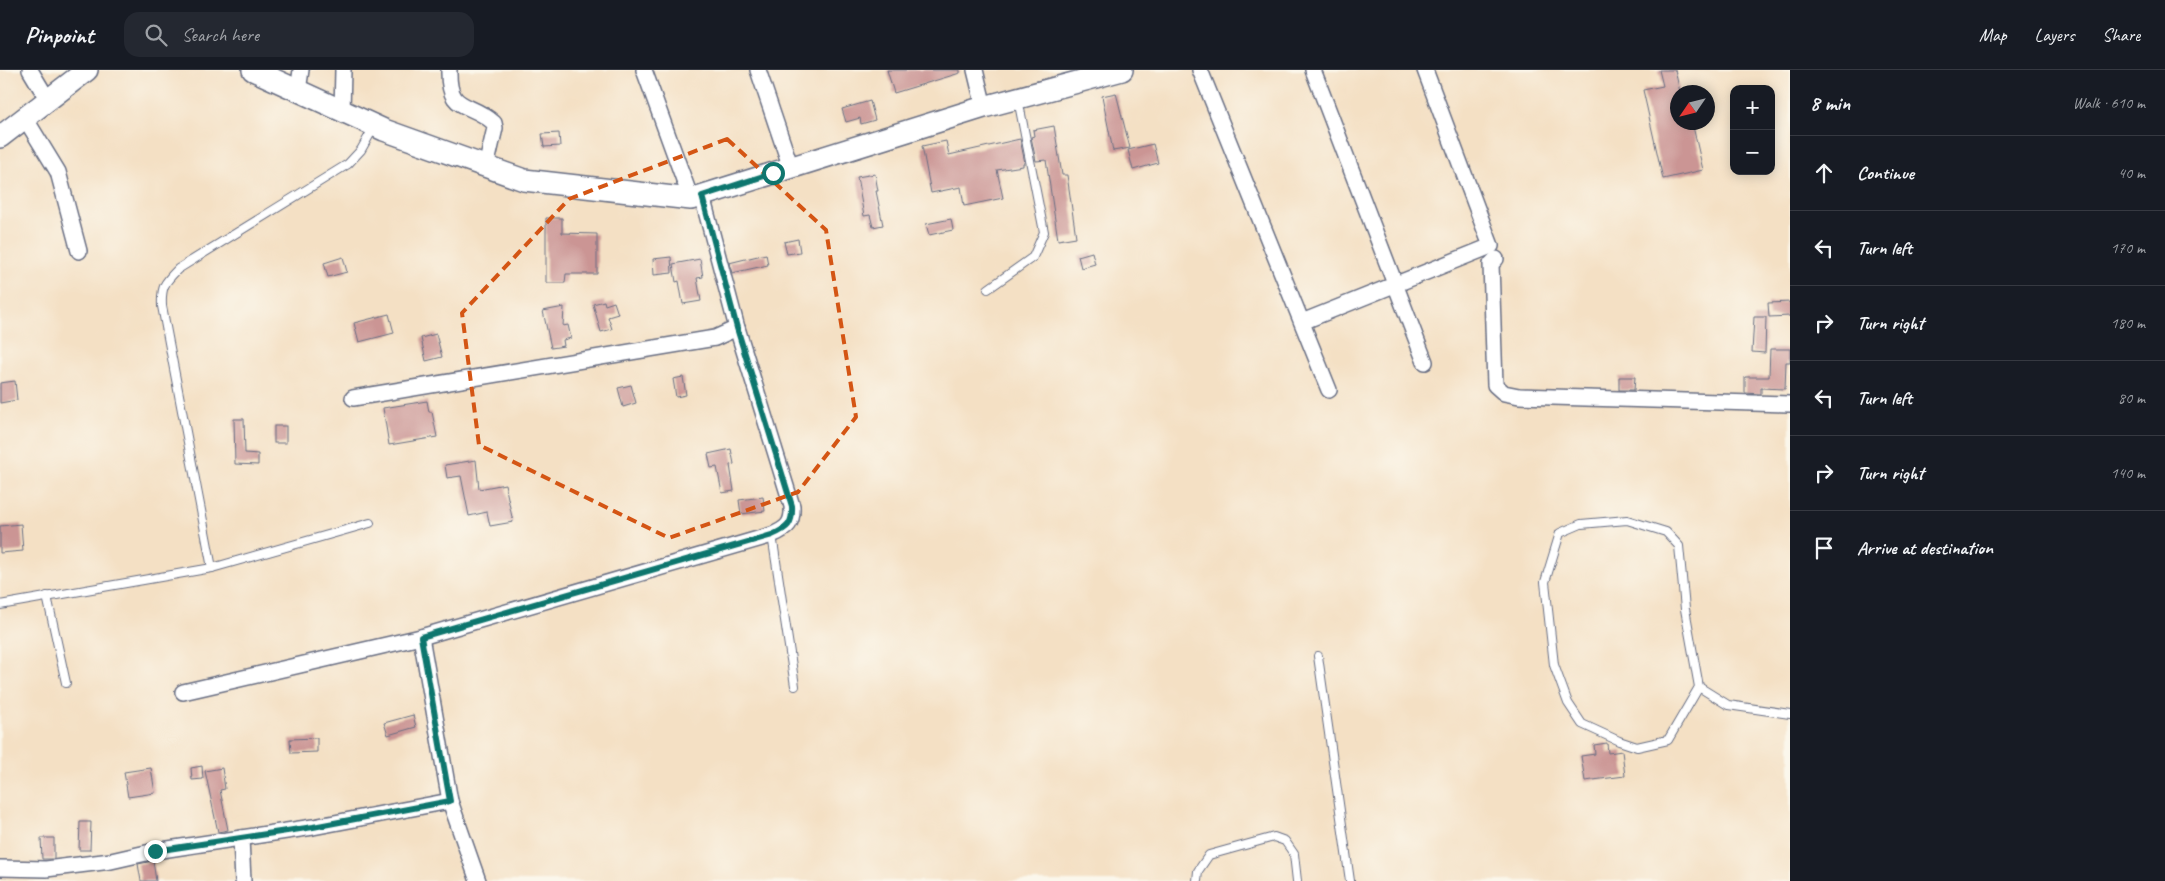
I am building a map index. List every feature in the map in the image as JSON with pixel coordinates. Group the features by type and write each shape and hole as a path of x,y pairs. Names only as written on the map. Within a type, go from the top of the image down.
{"street":[{"path":"30,70 48,100"},
{"path":"0,137 87,70"},
{"path":"253,70 299,80 342,111 374,126 524,180 696,197 984,107 1122,70"},
{"path":"342,111 343,70"},
{"path":"449,70 449,86 456,101 494,123 495,128 486,167"},
{"path":"183,692 421,637 772,535 786,529 790,524 793,516 792,506 696,197 644,70"},
{"path":"758,70 791,168"},
{"path":"975,70 984,107"},
{"path":"1200,70 1329,390"},
{"path":"1313,70 1425,362"},
{"path":"1302,322 1491,246 1425,70"},
{"path":"25,118 58,172 79,250"},
{"path":"1496,259 1491,264 1495,385 1504,393 1519,396 1790,404"},
{"path":"353,398 715,338 737,328"},
{"path":"421,637 450,801 478,881"},
{"path":"0,868 46,869 111,860 155,851 313,827 450,801"},
{"path":"241,838 243,881"}],"lane":[{"path":"988,289 1033,257 1044,232 1018,97"},
{"path":"212,568 162,306 161,291 166,280 178,269 348,164 361,150 374,126"},
{"path":"1699,687 1668,740 1637,747 1599,734 1582,724 1568,703 1554,664 1545,582 1560,533 1582,524 1627,520 1666,532 1679,546 1685,609 1699,687 1728,705 1790,714"},
{"path":"0,605 212,568 370,523"},
{"path":"772,535 795,686"},
{"path":"47,596 66,683"},
{"path":"1318,656 1350,881"},
{"path":"1197,881 1198,871 1209,855 1274,837 1285,841 1294,854 1297,881"}],"highlighted area":[{"path":"727,139 826,230 856,417 798,492 669,538 479,445 462,313 569,199"}],"building":[{"path":"887,70 960,70 960,73 894,93"},
{"path":"1659,70 1675,70 1678,85 1670,85 1670,130 1694,130 1703,170 1663,179 1643,90 1663,86"},
{"path":"1116,93 1130,148 1113,151 1102,96"},
{"path":"870,101 875,120 861,124 860,118 846,122 842,109"},
{"path":"1054,126 1062,175 1067,175 1076,237 1058,240 1046,160 1036,161 1031,137 1034,136 1033,130"},
{"path":"559,133 560,146 544,147 542,134"},
{"path":"1020,139 1025,163 1023,163 1023,166 997,170 1003,198 964,206 961,187 931,193 922,146 946,141 949,155"},
{"path":"1153,144 1158,163 1133,170 1128,150"},
{"path":"875,174 878,191 876,191 883,225 873,227 870,215 864,216 857,177"},
{"path":"546,218 562,218 562,233 597,234 597,274 566,274 565,283 546,283"},
{"path":"951,219 953,230 929,235 926,224"},
{"path":"798,239 800,252 787,254 784,242"},
{"path":"1092,252 1095,264 1081,268 1078,256"},
{"path":"766,254 768,265 732,273 729,263"},
{"path":"343,257 347,272 328,277 324,263"},
{"path":"671,257 672,273 654,275 653,259"},
{"path":"700,259 703,277 697,278 701,301 683,304 679,281 676,282 673,264"},
{"path":"604,301 605,305 614,302 618,314 608,317 612,329 601,332 593,304"},
{"path":"1790,302 1790,316 1769,317 1768,303"},
{"path":"564,307 563,326 568,325 571,338 563,340 564,346 551,348 543,311"},
{"path":"389,314 394,333 359,342 354,323"},
{"path":"1754,317 1766,317 1765,353 1752,352"},
{"path":"436,334 442,357 426,361 421,338"},
{"path":"1770,349 1790,349 1790,362 1786,362 1785,389 1761,388 1761,394 1745,393 1745,377 1769,377"},
{"path":"683,377 686,395 676,397 673,379"},
{"path":"1619,377 1635,377 1634,390 1619,390"},
{"path":"15,381 17,400 0,403 0,383"},
{"path":"631,385 636,403 623,407 618,388"},
{"path":"427,401 429,412 432,412 437,437 389,445 383,408"},
{"path":"234,419 244,419 245,453 258,454 258,465 235,464"},
{"path":"274,426 286,426 286,443 274,443"},
{"path":"731,449 734,464 730,465 734,491 722,493 717,467 711,468 708,454"},
{"path":"476,460 479,489 505,484 513,522 490,526 487,512 469,516 461,476 447,478 445,465"},
{"path":"763,497 765,511 741,514 739,500"},
{"path":"21,524 23,551 0,553 0,526"},
{"path":"413,715 416,727 388,735 384,723"},
{"path":"317,738 317,752 291,753 290,739"},
{"path":"1607,743 1608,753 1622,751 1625,776 1585,781 1581,756 1595,754 1594,745"},
{"path":"202,766 203,779 192,780 191,768"},
{"path":"151,768 155,793 128,797 124,772"},
{"path":"222,768 225,789 220,790 228,830 218,832 205,771"},
{"path":"80,822 91,822 90,850 79,850"},
{"path":"41,838 54,838 54,859 42,859"},
{"path":"153,861 156,881 141,881 138,864"}],"route":[{"path":"155,851 313,827 450,801 421,637 772,535 786,529 793,516 792,506 737,328 702,196 773,173"}]}
